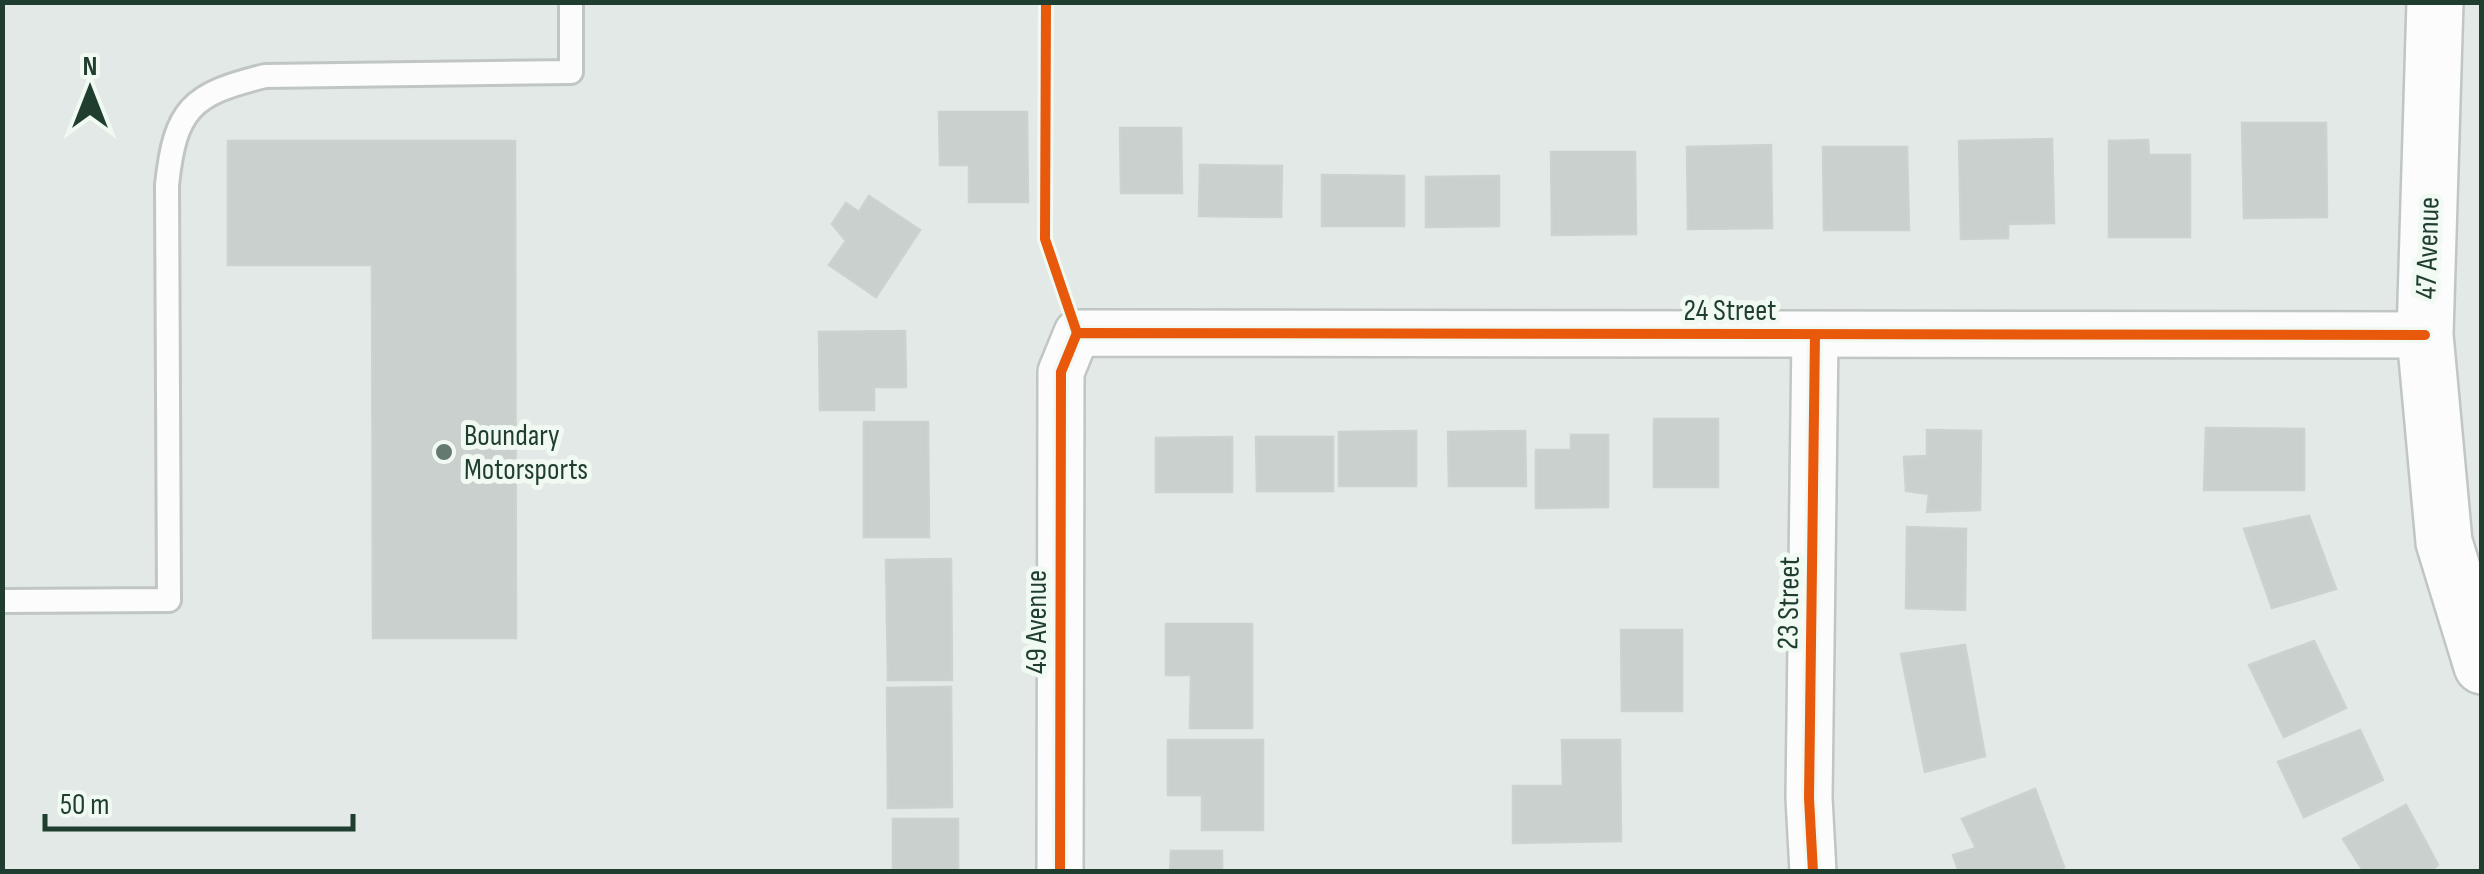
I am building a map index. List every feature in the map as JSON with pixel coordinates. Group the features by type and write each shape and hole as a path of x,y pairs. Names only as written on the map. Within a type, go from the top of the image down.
{"street":[{"name":"47 Avenue","path":"2435,2 2425,334 2444,542 2482,666"},
{"name":"24 Street","path":"1061,372 1077,332 2425,334"},
{"name":"23 Street","path":"1813,872 1810,798 1815,335"},
{"name":"49 Avenue","path":"1060,872 1061,372"}],"lane":[{"path":"2,601 169,600 167,185 172,140 192,106 223,86 265,76 571,72 571,2"}],"building":[{"path":"939,112 1027,112 1028,202 969,202 969,165 940,165"},
{"path":"2242,123 2326,123 2327,217 2244,218"},
{"path":"1120,128 1181,128 1182,193 1121,193"},
{"path":"2052,139 2054,223 2008,224 2008,238 1961,239 1959,141"},
{"path":"2148,140 2149,155 2190,155 2190,237 2109,237 2109,141"},
{"name":"Boundary Motorsports","path":"228,141 515,141 516,638 373,638 372,265 228,265"},
{"path":"1771,145 1772,228 1688,229 1687,147"},
{"path":"1823,147 1907,147 1909,230 1824,230"},
{"path":"1551,152 1635,152 1636,234 1552,235"},
{"path":"1200,165 1282,166 1281,217 1199,216"},
{"path":"1322,175 1404,176 1404,226 1322,226"},
{"path":"1499,176 1499,226 1426,227 1426,177"},
{"path":"869,196 920,230 876,297 829,265 846,241 832,224 846,203 859,212"},
{"path":"905,331 906,387 874,387 874,410 820,410 819,332"},
{"path":"1654,419 1718,419 1718,487 1654,487"},
{"path":"864,422 928,422 929,537 864,537"},
{"path":"2206,428 2304,429 2304,490 2204,490"},
{"path":"1927,430 1981,431 1980,510 1927,512 1929,494 1906,491 1904,457 1927,456"},
{"path":"1416,431 1416,486 1339,486 1339,432"},
{"path":"1525,431 1526,486 1449,486 1448,432"},
{"path":"1571,435 1608,435 1608,507 1536,508 1536,450 1571,450"},
{"path":"1232,437 1232,492 1156,492 1156,438"},
{"path":"1256,437 1333,437 1333,491 1257,491"},
{"path":"2309,516 2336,589 2272,608 2244,529"},
{"path":"1907,527 1966,529 1965,610 1906,608"},
{"path":"951,559 952,680 888,680 886,560"},
{"path":"1166,624 1252,624 1252,728 1190,728 1191,675 1166,675"},
{"path":"1621,630 1682,630 1682,711 1622,711"},
{"path":"2314,641 2346,708 2284,737 2249,665"},
{"path":"1965,645 1985,756 1925,772 1901,654"},
{"path":"951,687 952,807 888,808 887,688"},
{"path":"2360,730 2383,780 2304,817 2278,762"},
{"path":"1168,740 1263,740 1263,830 1202,830 1202,795 1168,795"},
{"path":"1562,740 1620,740 1621,841 1513,843 1513,786 1563,786"},
{"path":"2035,789 2064,867 2053,872 1959,872 1953,855 1976,848 1962,819"},
{"path":"2406,805 2438,865 2429,872 2364,872 2343,839"},
{"path":"893,819 958,819 958,872 893,872"},
{"path":"1171,851 1222,851 1222,872 1170,872"}],"cycle path":[{"path":"1046,2 1045,239 1077,333"},
{"path":"1060,872 1061,372 1077,333 2425,335"},
{"path":"1813,872 1809,798 1815,335"}],"place":[{"name":"Boundary Motorsports","path":"444,452"}]}
